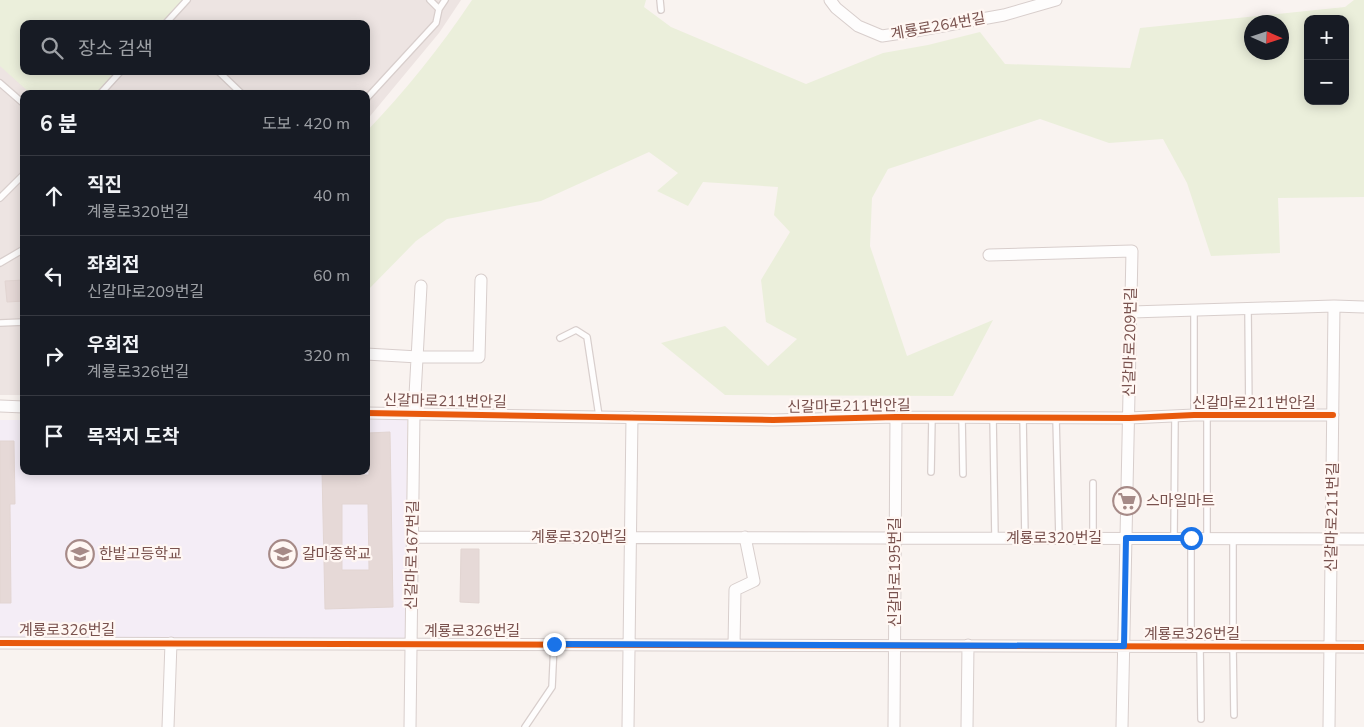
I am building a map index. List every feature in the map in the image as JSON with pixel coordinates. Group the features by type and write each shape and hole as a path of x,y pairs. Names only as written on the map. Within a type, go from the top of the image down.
{"street":[{"name":"계룡로264번길","path":"830,0 836,8 858,26 882,36 1004,14 1056,0"},
{"name":"신갈마로209번길","path":"989,255 1132,250 1122,727"},
{"path":"370,354 418,357 479,357 481,280"},
{"name":"신갈마로167번길","path":"410,727 414,413 421,286"},
{"path":"1131,312 1334,306 1364,307"},
{"name":"신갈마로211번길","path":"1329,727 1334,306"},
{"path":"0,406 20,407"},
{"name":"신갈마로211번안길","path":"370,413 773,420 896,417 1129,418 1194,415 1333,414"},
{"path":"628,727 632,417"},
{"name":"신갈마로195번길","path":"894,727 896,417"},
{"name":"계룡로320번길","path":"413,536 1364,538"},
{"path":"734,645 735,590 754,581 745,537"},
{"name":"계룡로326번길","path":"0,643 1364,647"},
{"path":"168,727 171,643"},
{"path":"967,727 968,646"}],"lane":[{"path":"170,20 187,0"},
{"path":"430,0 439,9"},
{"path":"370,95 436,23 439,9 445,0"},
{"path":"660,0 661,10"},
{"path":"104,90 117,75"},
{"path":"222,75 238,90"},
{"path":"0,83 20,100"},
{"path":"0,198 20,178"},
{"path":"0,263 20,251"},
{"path":"1248,309 1249,415"},
{"path":"1194,310 1194,415"},
{"path":"0,323 20,322"},
{"path":"560,338 576,330 587,337 599,416"},
{"path":"1207,415 1207,538"},
{"path":"1174,538 1175,416"},
{"path":"931,472 932,417"},
{"path":"962,417 963,474"},
{"path":"994,417 995,538"},
{"path":"1023,418 1025,538"},
{"path":"1056,418 1058,538"},
{"path":"1093,483 1093,538"},
{"path":"1191,538 1195,646 1201,719"},
{"path":"1233,538 1234,715"},
{"path":"525,727 552,687 554,644"}],"shaded area":[{"path":"0,0 461,0 439,33 370,116 370,90 20,90 20,395 0,395"},
{"name":"갈마중학교","path":"407,419 406,639 0,637 0,420 20,420 20,475 370,475 370,420"}],"green space":[{"path":"0,0 184,0 166,20 20,20 20,75 117,75 103,90 27,90 0,66"},
{"path":"472,0 646,0 644,7 671,27 806,84 883,53 928,45 980,32 1005,64 1130,68 1140,28 1244,17 1244,60 1289,60 1289,15 1267,15 1345,7 1354,0 1364,0 1364,197 1278,198 1280,253 1211,256 1187,183 1163,139 1109,143 1040,119 888,169 872,198 870,246 907,356 993,320 953,396 725,395 661,343 725,326 768,366 797,339 766,322 761,280 790,232 774,215 778,187 703,182 688,206 657,191 678,173 649,152 541,201 447,219 416,241 370,288 370,128 422,68"}],"building":[{"path":"20,280 20,301 7,302 5,281"},
{"path":"390,432 393,607 325,609 322,475 370,475 370,433","holes":["342,504 368,504 369,570 342,570"]},
{"path":"0,441 14,441 15,504 10,504 11,603 0,603"},
{"path":"461,549 479,549 479,603 460,602"}],"cycle path":[{"path":"370,413 773,420 896,417 1129,418 1194,415 1333,415"},
{"path":"0,643 1364,647"}],"place":[{"name":"스마일마트","path":"1127,501"},
{"name":"한밭고등학교","path":"80,554"},
{"name":"갈마중학교","path":"283,554"}],"route":[{"path":"554,644 1124,646 1126,538 1191,538"}]}
